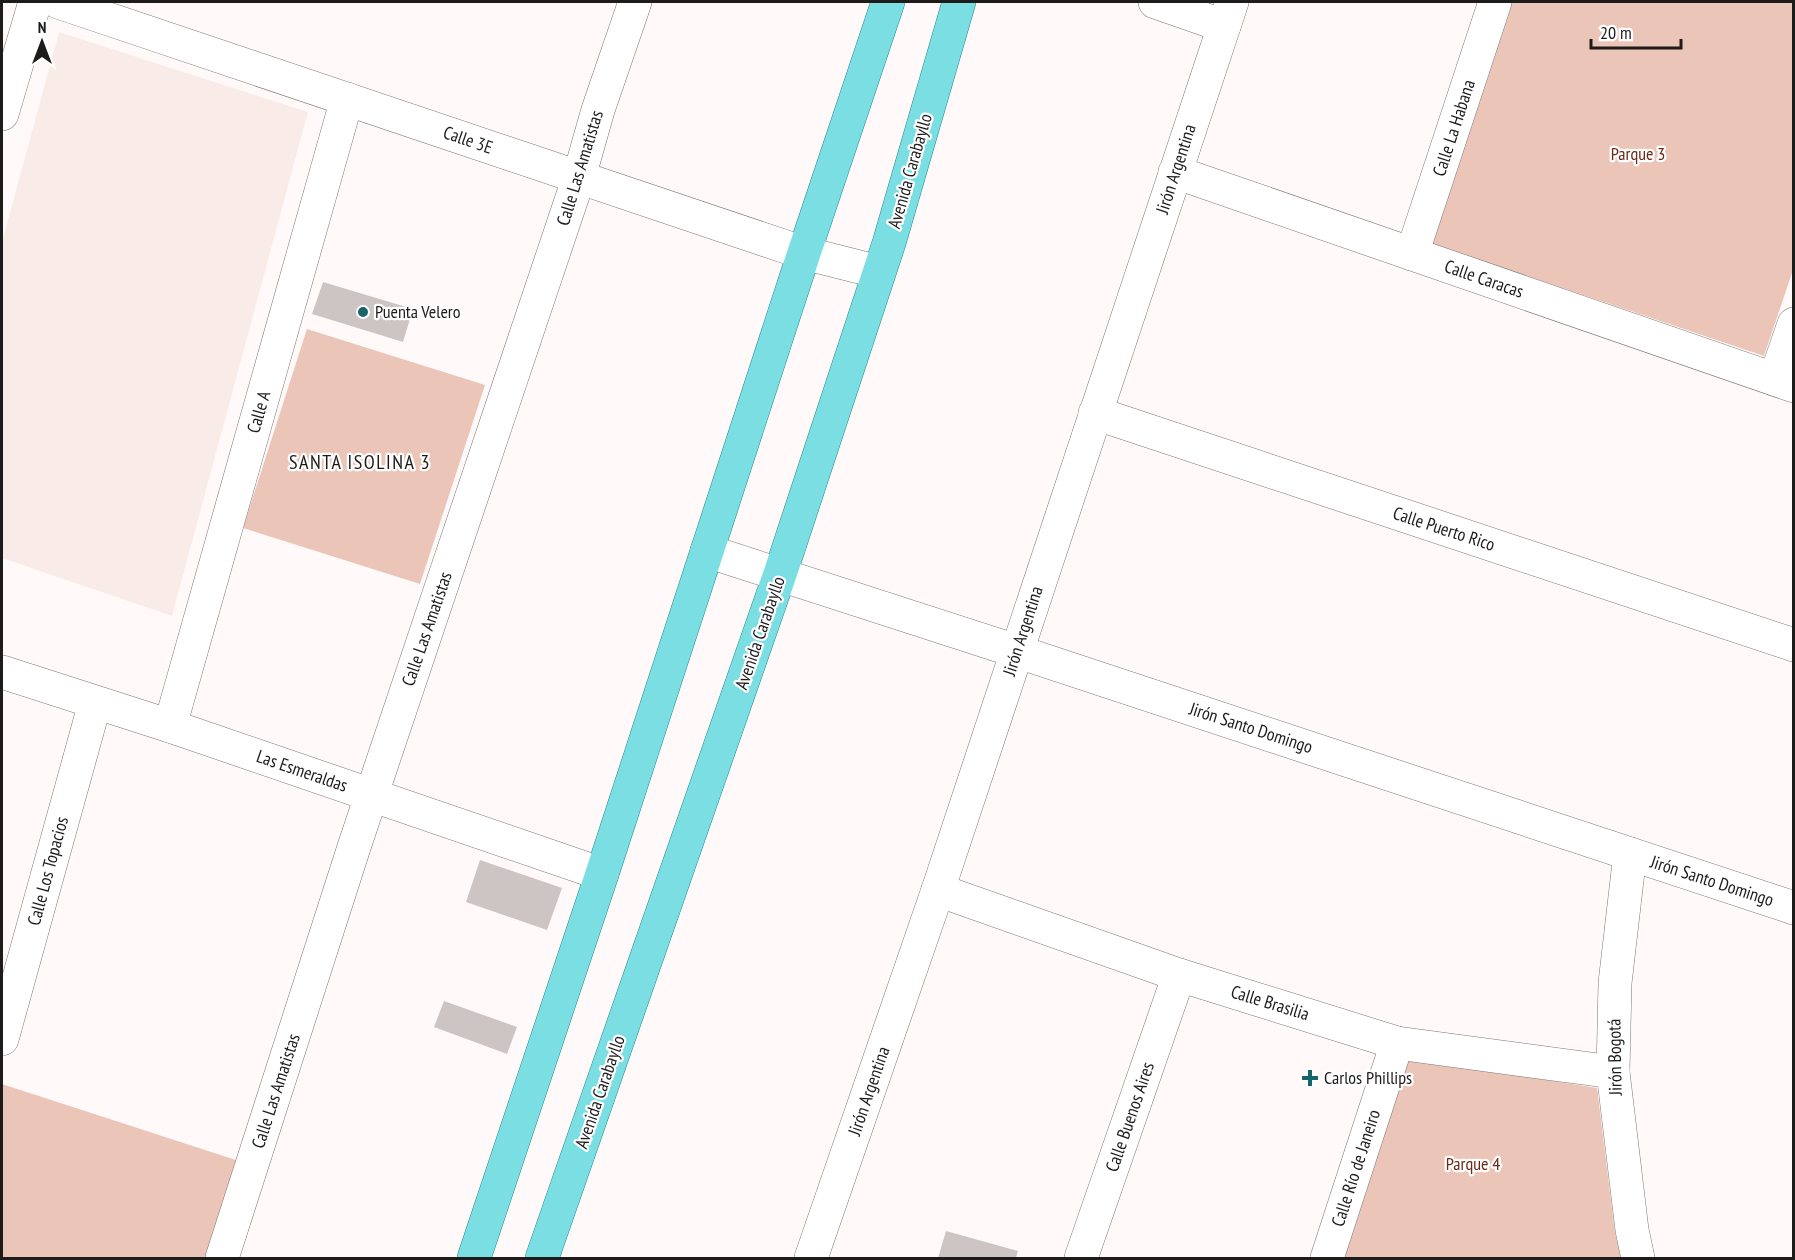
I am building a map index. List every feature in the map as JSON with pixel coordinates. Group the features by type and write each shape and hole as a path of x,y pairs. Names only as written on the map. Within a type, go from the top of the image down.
{"main road":[{"path":"474,1258 888,2"},
{"name":"Avenida Carabayllo","path":"542,1258 780,574 879,272 960,2"}],"street":[{"path":"2,114 35,2"},
{"name":"Calle 3E","path":"58,2 804,254 879,272"},
{"name":"Calle Las Amatistas","path":"222,1258 371,795 579,177 598,110 635,2"},
{"path":"1155,2 1228,14"},
{"name":"Calle La Habana","path":"1412,254 1495,2"},
{"name":"Jirón Argentina","path":"811,1258 938,890 1228,14"},
{"name":"Calle A","path":"170,726 347,99"},
{"name":"Calle Caracas","path":"1175,172 1784,382"},
{"path":"1784,382 1794,324"},
{"name":"Calle Puerto Rico","path":"1095,413 1794,645"},
{"name":"Jirón Santo Domingo","path":"707,551 1794,908"},
{"name":"Las Esmeraldas","path":"2,672 170,726 602,874"},
{"name":"Calle Los Topacios","path":"2,1039 94,703"},
{"name":"Jirón Bogotá","path":"1630,854 1615,983 1612,1072 1632,1230 1638,1258"},
{"name":"Calle Brasilia","path":"938,890 1179,975 1397,1043 1612,1072"},
{"name":"Calle Buenos Aires","path":"1081,1258 1179,975"},
{"name":"Calle Río de Janeiro","path":"1327,1258 1397,1043"}],"shaded area":[{"path":"59,32 308,112 172,616 2,558 2,242"}],"green space":[{"name":"Parque 3","path":"1512,2 1793,2 1793,270 1764,356 1432,244"},
{"path":"307,329 485,385 420,584 243,528"},
{"name":"Parque 4","path":"1409,1058 1597,1088 1615,1233 1621,1258 1342,1258"},
{"path":"2,1084 239,1161 208,1258 2,1258"}],"building":[{"name":"Puenta Velero","path":"323,282 413,309 403,342 312,314"},
{"path":"480,860 562,888 547,930 466,902"},
{"path":"444,1001 517,1027 507,1054 434,1027"},
{"path":"946,1231 1018,1251 1016,1258 938,1258"}],"place":[{"name":"Puenta Velero","path":"363,312"},
{"name":"Carlos Phillips","path":"1310,1078"}],"district":[{"name":"SANTA ISOLINA 3","path":"360,462"}]}
